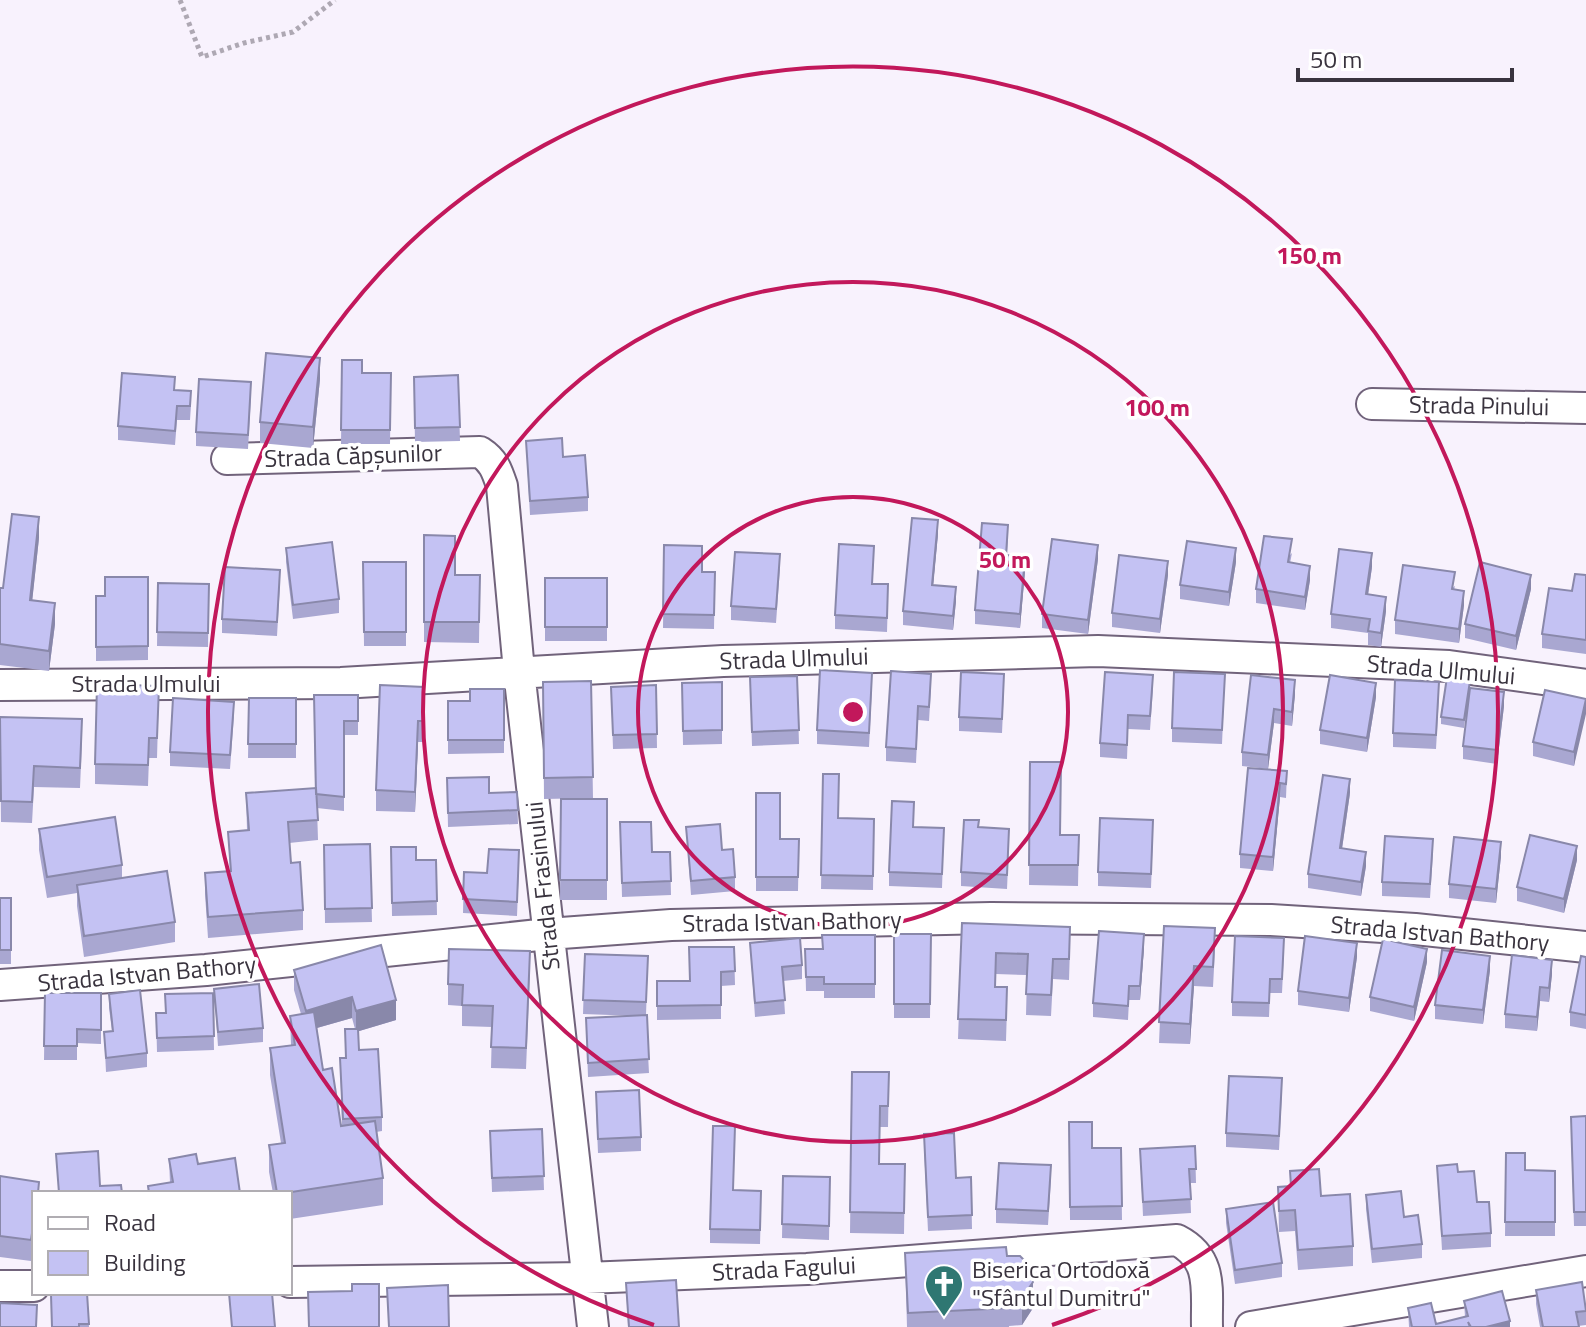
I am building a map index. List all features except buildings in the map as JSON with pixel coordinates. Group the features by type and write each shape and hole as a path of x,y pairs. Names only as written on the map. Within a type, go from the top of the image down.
{"street":[{"name":"Strada Pinului","path":"1372,404 1586,408"},
{"name":"Strada Căpșunilor","path":"227,459 480,452"},
{"name":"Strada Frasinului","path":"480,452 490,458 502,486 519,671 593,1327"},
{"name":"Strada Ulmului","path":"0,685 341,683 723,661 1098,651 1449,666 1586,685"},
{"name":"Strada Istvan Bathory","path":"0,985 206,970 548,934 671,925 991,918 1271,920 1415,929 1586,947"},
{"name":"Strada Fagului","path":"292,1282 586,1278 807,1269 1177,1240 1190,1246 1199,1256 1206,1277 1207,1327"},
{"path":"1251,1327 1586,1271"},
{"path":"0,1286 32,1286"}],"path":[{"path":"180,0 202,57 293,32 335,0"}],"place":[{"name":"Biserica Ortodoxă \"Sfântul Dumitru\"","path":"944,1318"}]}
